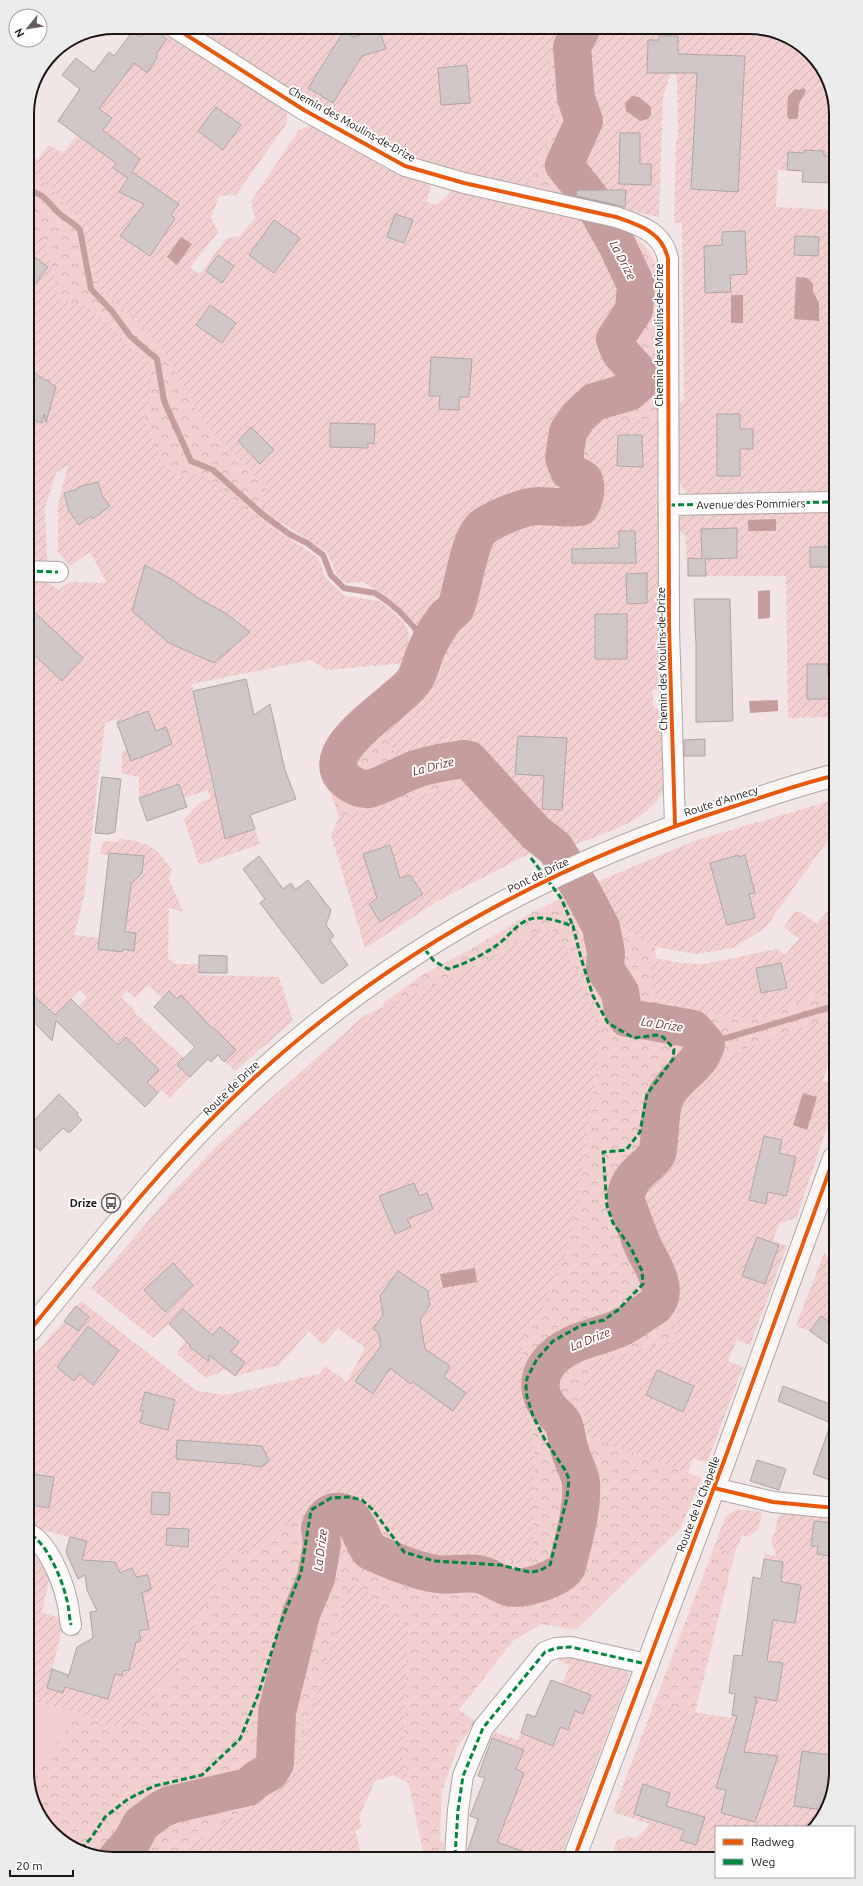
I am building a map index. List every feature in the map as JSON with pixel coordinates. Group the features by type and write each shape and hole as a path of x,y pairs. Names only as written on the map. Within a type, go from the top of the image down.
{"main road":[{"name":"Route d'Annecy","path":"595,858 675,825 829,777"},
{"name":"Pont de Drize","path":"489,910 595,858"},
{"name":"Route de Drize","path":"34,1325 178,1155 254,1078 304,1034 370,983 423,947 489,910"},
{"name":"Route de la Chapelle","path":"577,1852 646,1664 714,1488 829,1172"}],"street":[{"name":"Chemin des Moulins-de-Drize","path":"185,34 304,110 405,166 464,183 616,217 651,231 662,241 667,250 668,259 669,628 675,825"},
{"name":"Avenue des Pommiers","path":"669,505 829,502"},
{"path":"34,571 58,572"},
{"path":"714,1488 773,1502 829,1507"},
{"path":"34,1537 43,1544 61,1580 71,1625"},
{"path":"455,1852 458,1810 463,1776 483,1728 545,1652 556,1648 571,1647 646,1664"}],"green space":[{"path":"131,34 135,34 140,37 142,34 172,34 287,109 287,123 236,195 219,196 211,218 218,232 190,268 200,274 226,239 240,236 255,218 251,201 299,130 313,125 385,168 409,174 431,182 427,202 436,205 453,190 590,222 628,289 625,309 609,334 611,357 624,375 624,381 601,390 572,409 549,455 556,477 564,484 564,500 504,506 476,519 458,577 443,613 422,629 388,597 363,582 346,583 342,581 338,577 327,552 282,523 259,505 268,488 208,429 166,356 144,328 98,288 82,225 68,207 49,187 34,175 34,158 38,160 48,145 63,153 77,135 58,121 94,72 115,87 130,68 118,51"},
{"path":"200,34 555,34 549,58 556,125 526,189 467,178 385,145 325,112"},
{"path":"555,34 589,34 596,120 575,163 609,206 526,189 556,125 549,58"},
{"path":"589,34 728,34 765,36 775,38 794,47 813,65 825,88 828,103 829,156 824,156 824,151 804,150 803,171 778,170 776,207 829,210 829,493 687,495 677,478 678,405 684,399 682,223 674,223 676,143 678,134 677,80 674,65 663,97 659,217 609,206 575,163 596,120"},
{"path":"34,175 49,187 68,207 82,225 99,288 144,328 166,356 208,429 269,488 259,505 282,523 277,531 197,474 180,477 163,465 144,420 152,386 142,354 128,346 110,324 60,301 45,242 34,233"},
{"path":"590,222 616,229 636,238 644,245 656,264 660,278 661,419 586,421 592,482 590,514 524,520 471,586 464,624 426,700 411,710 398,760 460,747 476,751 544,829 575,845 559,852 538,849 471,781 339,817 326,780 323,765 324,751 330,740 345,722 402,679 407,663 418,648 422,629 443,613 458,577 476,519 504,506 564,500 564,484 556,477 549,455 572,409 601,390 623,381 611,357 609,333 625,309 628,289"},
{"path":"34,233 45,241 60,301 83,304 110,324 128,346 142,354 150,363 152,386 144,420 163,465 180,477 197,474 207,477 254,516 318,557 325,577 345,596 379,601 404,623 409,633 407,663 327,670 311,660 192,684 215,797 241,790 260,844 199,865 184,819 199,803 210,799 208,790 184,798 179,784 139,798 139,777 122,773 122,752 135,747 128,730 121,733 116,719 105,723 84,898 74,935 99,938 100,929 123,931 130,875 107,872 109,855 100,854 103,841 118,842 121,839 146,844 161,856 172,870 169,879 183,912 169,908 168,958 175,964 199,964 198,975 279,977 293,1021 235,1071 218,1055 197,1012 180,995 177,999 169,991 162,998 148,985 135,998 127,991 121,997 134,1009 135,1013 184,1058 177,1065 190,1077 170,1098 161,1090 158,1093 147,1082 157,1068 143,1053 136,1060 93,1027 96,1023 79,1006 87,998 80,990 54,1016 45,1006 34,1017 34,578 42,579 59,590 69,582 107,583 90,552 71,566 58,553 58,505 68,465 56,473 45,507 47,561 39,566 34,566"},
{"path":"661,419 664,688 653,690 653,707 659,710 664,716 664,789 657,800 638,817 613,830 575,845 544,829 476,751 460,747 398,760 382,726 426,700 464,624 484,541 504,527 524,520 590,514 592,482 586,421"},
{"path":"829,510 829,717 788,718 786,576 688,576 685,535 678,529 678,518 685,511"},
{"path":"471,781 538,849 440,900 365,948 331,835 339,817"},
{"path":"829,801 829,839 765,928 733,948 696,954 655,947 625,930 585,887 694,841"},
{"path":"585,887 624,930 655,947 656,958 650,980 667,1005 717,1016 829,991 829,1019 739,1051 698,1077 681,1111 670,1155 639,1190 634,1199 672,1279 676,1304 675,1340 594,1360 579,1397 588,1437 702,1478 680,1529 576,1630 541,1624 513,1641 459,1710 475,1721 457,1748 442,1791 440,1841 444,1842 443,1852 423,1852 403,1757 408,1626 351,1581 292,1774 278,1787 181,1852 108,1852 83,1846 65,1836 50,1821 38,1798 34,1771 79,1713 115,1727 180,1664 190,1633 213,1594 226,1553 249,1551 299,1515 308,1504 330,1492 343,1492 356,1496 372,1505 406,1548 432,1556 450,1558 477,1558 532,1562 534,1451 531,1422 524,1406 521,1390 524,1372 522,1339 544,1307 551,1284 565,1258 579,1192 601,1034 387,1019 383,1003 425,973 471,949 531,913"},
{"path":"829,909 829,991 816,995 772,1014 763,1017 740,1018 689,1011 662,1001 655,996 651,987 651,977 656,958 680,963 704,964 777,949 785,955 799,939 784,927 794,912 800,912 817,924"},
{"path":"541,929 555,931 573,962 601,1034 579,1192 565,1258 551,1284 544,1307 522,1340 524,1372 521,1390 524,1406 531,1422 534,1451 532,1562 432,1556 406,1548 372,1505 356,1496 343,1492 330,1492 308,1504 299,1515 249,1551 226,1553 213,1594 190,1633 180,1664 140,1714 125,1728 115,1727 79,1713 34,1702 34,1550 49,1579 42,1613 65,1619 52,1669 68,1675 71,1667 85,1670 123,1671 129,1669 127,1644 140,1641 139,1631 148,1629 138,1595 151,1589 148,1575 136,1577 132,1568 120,1573 115,1562 78,1560 71,1564 66,1551 70,1537 34,1528 34,1355 81,1301 197,1391 226,1395 319,1374 325,1366 347,1382 365,1348 338,1328 323,1345 309,1331 279,1365 235,1376 227,1369 206,1378 177,1354 186,1339 169,1324 153,1338 91,1288 167,1199 217,1146 365,1015 463,973"},
{"path":"829,1019 827,1068 823,1081 829,1083 829,1121 797,1217 779,1224 773,1240 787,1246 750,1345 737,1340 728,1361 743,1367 707,1462 693,1459 688,1473 588,1437 579,1397 594,1360 675,1340 676,1304 672,1279 634,1199 639,1190 670,1155 681,1111 698,1077 739,1051"},
{"path":"829,1036 829,1064 826,1064"},
{"path":"824,1253 829,1258 829,1322 821,1316 810,1331 796,1326"},
{"path":"737,1509 762,1512 758,1530 749,1536 742,1536 735,1552 713,1550 725,1517"},
{"path":"786,1512 829,1517 829,1772 825,1798 821,1808 808,1826 715,1826 715,1852 612,1852 617,1841 627,1836 636,1839 650,1824 613,1812 653,1706 731,1718 732,1715 751,1718 754,1697 777,1701 783,1663 761,1659 773,1620 795,1623 801,1585 781,1582 783,1562 764,1559 765,1554 776,1556 771,1540 775,1532 778,1517"},
{"path":"713,1550 735,1552 695,1713 653,1706"},
{"path":"351,1580 408,1626 403,1757 409,1783 394,1775 375,1781 359,1817 362,1828 355,1830 360,1851 181,1852 278,1787 292,1774"},
{"path":"565,1656 625,1667 629,1676 563,1852 502,1852 505,1845 473,1833 478,1819 502,1828 524,1773 516,1769 524,1750 492,1738 494,1732 518,1740 521,1733 553,1745 560,1727 568,1730 575,1711 583,1714 562,1684 570,1665 558,1660"},
{"path":"34,1702 79,1713 34,1771"}],"shaded area":[{"path":"804,88 806,91 799,104 798,117 797,119 789,119 787,116 788,96 795,89 800,90"},
{"path":"632,96 639,97 651,107 651,114 648,119 640,121 626,111 625,103"},
{"path":"181,237 192,244 177,265 167,257"},
{"path":"796,277 808,278 813,284 813,292 819,303 819,321 794,319"},
{"path":"731,295 743,295 743,323 731,323"},
{"path":"776,519 776,531 748,531 748,520"},
{"path":"770,590 770,618 758,619 758,591"},
{"path":"778,700 778,711 750,713 749,701"},
{"path":"803,1093 817,1097 807,1130 793,1125"},
{"path":"475,1268 477,1282 443,1288 440,1274"}],"building":[{"path":"130,34 135,34 140,37 142,34 160,34 167,39 157,52 157,58 147,73 134,63 99,109 112,118 103,130 140,159 132,172 179,204 171,215 175,219 150,256 120,236 144,204 119,192 128,178 113,168 116,163 58,121 80,89 62,75 76,58 94,72 109,52 114,56"},
{"path":"342,34 349,34 354,37 362,34 380,34 386,49 362,56 333,103 308,88"},
{"path":"659,36 678,36 678,54 745,56 738,192 691,189 697,73 647,73 648,40 659,40"},
{"path":"467,65 470,103 441,105 438,68"},
{"path":"216,107 241,125 223,150 198,131"},
{"path":"620,133 640,133 640,164 651,164 651,185 619,184"},
{"path":"804,150 824,151 824,156 829,156 829,183 802,182 803,171 787,170 788,152 804,153"},
{"path":"577,190 626,190 625,207 576,196"},
{"path":"395,214 413,220 404,243 387,237"},
{"path":"274,220 300,238 274,273 249,255"},
{"path":"745,231 747,274 730,275 731,292 705,293 704,246 722,245 722,232"},
{"path":"795,236 819,237 818,256 794,255"},
{"path":"218,255 234,266 222,283 206,271"},
{"path":"34,256 48,267 34,286"},
{"path":"210,305 236,323 222,343 196,325"},
{"path":"431,357 472,359 469,397 459,397 459,410 439,409 440,396 429,396"},
{"path":"34,373 45,380 49,380 49,382 56,387 46,422 44,414 42,423 34,420"},
{"path":"717,414 740,414 740,429 753,429 753,449 740,449 740,476 717,476"},
{"path":"330,423 375,424 374,444 368,443 368,448 330,447"},
{"path":"251,427 274,450 260,464 238,441"},
{"path":"618,435 642,435 643,467 617,466"},
{"path":"98,482 102,495 110,506 93,519 91,516 79,525 69,511 64,493 78,489 78,487"},
{"path":"737,528 737,558 705,559 706,576 688,576 688,558 702,559 701,529"},
{"path":"619,531 635,531 636,563 572,563 572,549 619,548"},
{"path":"810,547 829,547 829,567 810,567"},
{"path":"145,565 173,580 198,598 225,613 250,632 214,663 169,643 132,611"},
{"path":"647,573 647,603 627,604 626,574"},
{"path":"694,599 730,599 733,721 696,722 696,645"},
{"path":"34,612 83,658 62,681 34,655"},
{"path":"595,614 627,614 627,659 595,659"},
{"path":"807,664 828,664 829,699 807,699"},
{"path":"246,679 254,715 270,704 285,770 296,799 250,815 255,829 225,839 193,691"},
{"path":"148,711 156,731 166,727 172,744 131,761 117,723"},
{"path":"518,736 567,738 562,810 542,809 544,776 515,774"},
{"path":"705,739 705,756 684,756 684,740"},
{"path":"102,777 121,779 115,832 108,834 95,833"},
{"path":"179,784 187,807 147,821 139,798"},
{"path":"390,845 400,878 410,875 423,894 380,922 369,904 377,898 363,854"},
{"path":"109,853 144,856 142,873 131,884 125,932 136,933 134,951 123,949 122,952 98,949"},
{"path":"739,855 739,857 745,855 755,893 749,894 755,918 727,925 710,863"},
{"path":"259,856 283,889 291,883 295,890 308,880 331,910 326,925 334,936 330,940 348,965 322,984 260,903 265,899 243,869"},
{"path":"199,955 227,956 227,973 199,973"},
{"path":"781,963 787,988 761,993 756,968"},
{"path":"169,991 177,999 181,995 212,1028 213,1027 236,1050 224,1062 218,1055 211,1062 208,1059 190,1077 177,1065 195,1047 154,1007"},
{"path":"34,996 55,1015 71,999 118,1045 126,1037 159,1070 147,1082 158,1093 145,1107 56,1021 52,1041 34,1022"},
{"path":"59,1094 78,1113 77,1115 82,1120 69,1133 63,1128 40,1151 34,1145 34,1121"},
{"path":"764,1136 782,1140 779,1153 796,1157 786,1196 768,1192 766,1204 749,1200"},
{"path":"414,1183 419,1196 427,1193 433,1209 407,1219 411,1227 395,1234 379,1196"},
{"path":"757,1237 779,1245 765,1284 742,1276"},
{"path":"173,1263 193,1285 165,1312 144,1290"},
{"path":"398,1271 428,1291 430,1305 420,1319 425,1349 450,1366 444,1377 466,1393 453,1411 413,1382 411,1384 390,1368 373,1394 355,1381 381,1346 378,1332 373,1329 383,1315 380,1296"},
{"path":"76,1306 89,1317 78,1331 64,1321"},
{"path":"183,1309 212,1335 220,1327 239,1342 231,1352 245,1362 235,1376 209,1355 209,1362 189,1346 190,1345 169,1324"},
{"path":"821,1316 829,1322 829,1345 810,1331"},
{"path":"88,1326 119,1351 93,1385 80,1374 74,1381 57,1367"},
{"path":"657,1370 694,1386 683,1412 646,1395"},
{"path":"783,1386 829,1404 829,1422 778,1401"},
{"path":"145,1392 175,1400 168,1430 140,1423 143,1411 140,1410"},
{"path":"829,1429 829,1480 813,1474"},
{"path":"177,1440 262,1446 269,1461 261,1467 176,1459"},
{"path":"757,1460 786,1469 779,1490 750,1481"},
{"path":"34,1474 54,1477 49,1508 34,1506"},
{"path":"152,1492 170,1493 169,1515 151,1514"},
{"path":"814,1521 829,1522 829,1556 817,1554 818,1546 811,1546"},
{"path":"167,1528 189,1529 188,1547 166,1545"},
{"path":"70,1537 87,1541 82,1560 115,1562 120,1573 132,1568 136,1577 148,1575 151,1589 142,1593 149,1629 139,1631 141,1641 136,1642 129,1670 123,1671 122,1676 115,1674 108,1699 65,1687 63,1693 47,1688 52,1669 68,1675 68,1678 77,1647 93,1638 90,1612 97,1611 87,1590 85,1575 78,1579 66,1552"},
{"path":"764,1559 783,1562 781,1582 801,1585 795,1623 773,1620 767,1661 783,1663 777,1701 754,1697 757,1699 744,1752 778,1756 755,1822 721,1813 726,1790 716,1788 737,1716 732,1715 735,1694 729,1693 734,1655 742,1656 753,1577 761,1579"},
{"path":"551,1680 591,1695 583,1714 575,1711 568,1730 560,1727 553,1746 521,1733 527,1714 535,1717"},
{"path":"492,1738 524,1750 516,1769 524,1773 497,1842 524,1852 467,1852 478,1819 470,1816 485,1778 478,1776"},
{"path":"802,1751 829,1755 828,1783 821,1808 820,1810 794,1806"},
{"path":"643,1784 670,1793 666,1806 705,1817 696,1845 680,1840 684,1830 634,1814"}],"waterway":[{"name":"La Drize","path":"122,1852 132,1841 141,1824 160,1810 170,1805 248,1787 257,1779 270,1772 275,1763 277,1712 301,1614 316,1578 322,1544 320,1528 323,1520 329,1514 334,1512 342,1512 348,1515 357,1526 370,1551 403,1565 429,1573 467,1573 481,1575 504,1586 515,1588 531,1586 549,1580 557,1576 567,1567 577,1525 581,1483 570,1451 564,1425 550,1409 542,1395 540,1381 542,1375 549,1362 562,1350 579,1342 622,1327 655,1306 659,1299 661,1291 660,1283 645,1251 627,1205 626,1195 631,1182 657,1154 662,1108 667,1094 671,1087 699,1058 706,1044 693,1029 627,1018 623,1011 620,992 605,969 606,953 601,927 582,891 555,848 536,833 469,760 464,759 417,769 369,789 361,788 349,783 339,769 340,755 349,741 409,687 416,677 426,650 434,635 445,618 456,607 473,542 477,534 487,524 525,508 538,506 570,508 580,507 585,494 585,484 584,480 569,471 564,458 568,432 578,417 594,402 629,392 639,383 637,371 620,352 615,339 634,310 636,285 617,245 591,199 564,165 584,121 576,98 572,47 578,34"},
{"path":"34,192 43,197 60,214 80,230 91,289 111,310 131,337 157,359 164,401 191,461 213,470 262,514 289,534 307,543 323,555 331,575 344,588 375,593 387,601 414,627 427,647"},
{"path":"706,1044 829,1007"}],"marked path":[{"path":"669,505 829,502"},
{"path":"34,571 58,572"},
{"path":"531,858 561,898 573,926"},
{"path":"84,1846 92,1837 105,1817 128,1799 154,1786 202,1775 240,1739 258,1695 281,1622 301,1573 311,1510 331,1498 350,1497 362,1500 373,1510 404,1552 434,1561 500,1565 529,1572 539,1571 550,1565 567,1498 569,1479 565,1470 545,1440 533,1416 527,1397 527,1378 537,1359 553,1341 582,1325 604,1320 618,1310 643,1284 642,1271 631,1248 613,1223 607,1206 603,1152 626,1150 640,1132 647,1094 673,1059 674,1049 663,1037 656,1035 634,1038 608,1023 593,996 573,926 546,918 537,918 525,921 497,945 486,952 467,962 448,969 434,961 423,947"},
{"path":"34,1538 43,1546 57,1572 67,1600 71,1625"},
{"path":"455,1852 458,1810 463,1776 483,1728 545,1652 556,1648 571,1647 646,1664"}],"cycle path":[{"path":"185,34 304,110 405,166 464,183 616,217 649,231 661,242 668,259 669,628 675,825"},
{"path":"34,1325 156,1178 238,1093 293,1044 349,999 408,958 469,921 596,857 663,831 732,807 782,790 829,777"},
{"path":"577,1852 724,1461 829,1172"},
{"path":"714,1488 773,1502 829,1507"}],"place":[{"name":"Drize","path":"111,1203"}]}
